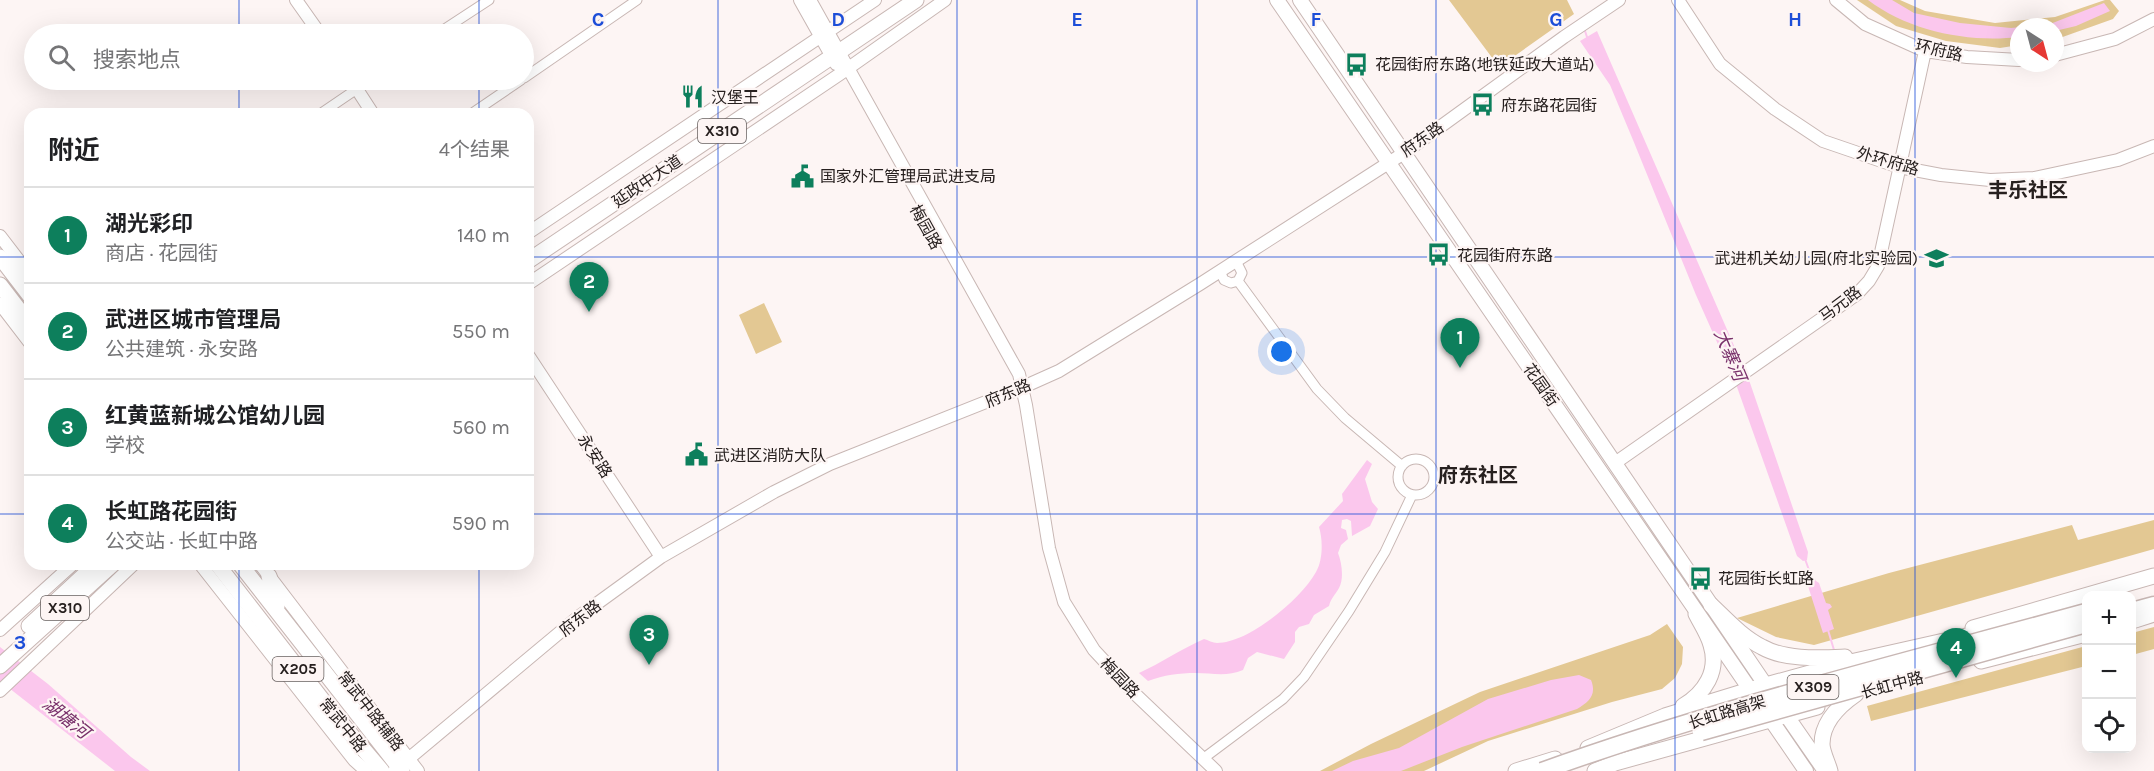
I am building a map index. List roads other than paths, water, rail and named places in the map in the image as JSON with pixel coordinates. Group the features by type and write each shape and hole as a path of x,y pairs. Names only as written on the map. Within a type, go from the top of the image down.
{"highway":[{"path":"2136,599 2154,593"},
{"path":"2142,616 2154,605"},
{"name":"长虹路高架","path":"1542,771 1599,751 1802,690 2082,613"},
{"name":"长虹路高架","path":"1574,771 1602,760 2082,625"}],"main road":[{"name":"延政中大道","path":"534,246 899,0"},
{"name":"延政中大道","path":"534,257 830,45 916,0"},
{"name":"花园街","path":"1277,0 1696,614 1806,771"},
{"name":"花园街","path":"1300,0 1825,771"},
{"path":"0,257 24,287"},
{"path":"2,298 24,316"},
{"name":"X310","path":"0,666 9,648 90,570"},
{"name":"X310","path":"9,648 105,570"},
{"name":"常武中路","path":"222,570 331,711 382,771"},
{"name":"常武中路","path":"245,570 401,767"},
{"path":"264,570 279,614"},
{"path":"1872,656 2154,576"},
{"path":"2136,591 2154,586"},
{"path":"1711,605 1746,637 1763,648 1829,662"},
{"name":"长虹中路","path":"1829,662 1872,656 1985,632 2082,605"},
{"path":"1665,716 1694,700 1707,684 1714,668 1711,645 1696,614"},
{"name":"长虹中路","path":"1595,771 1615,763 2082,635"},
{"path":"1529,771 1665,716 1766,686 1829,662"},
{"path":"1830,771 1822,744 1832,715 1848,698"},
{"path":"1718,700 1728,732"},
{"path":"1515,771 1573,754"}],"street":[{"path":"296,0 313,24"},
{"path":"453,24 489,0"},
{"path":"534,71 637,0"},
{"name":"梅园路","path":"800,0 830,45"},
{"name":"梅园路","path":"810,0 830,45 1011,379 1021,388 1026,405 1049,548 1064,602 1094,650 1133,692 1216,771"},
{"path":"534,229 830,45 875,0"},
{"path":"534,280 844,71 945,0"},
{"name":"府东路","path":"401,767 577,618 661,557 774,492 830,464 1059,371 1404,153 1619,0"},
{"name":"外环府路","path":"1678,0 1720,63 1775,109 1823,141 1899,167 1941,175 1990,180 2034,178 2118,160 2154,146"},
{"name":"环府路","path":"1836,0 1865,24 1925,51 2010,60"},
{"path":"2064,53 2115,39 2154,19"},
{"name":"马元路","path":"1615,464 1857,294 1869,281 1878,266 1925,51"},
{"path":"327,108 347,90"},
{"path":"358,90 369,108"},
{"path":"480,108 506,90"},
{"path":"0,236 24,267"},
{"path":"1220,271 1224,280 1231,283 1238,281 1242,273 1236,261"},
{"path":"1238,281 1317,389 1345,418 1402,466"},
{"path":"2,298 24,334"},
{"name":"永安路","path":"534,363 661,557"},
{"path":"1418,459 1424,461 1432,468 1434,480 1432,486 1424,494 1407,493 1399,483 1398,477 1402,466 1406,462 1418,459"},
{"path":"1204,758 1283,699 1304,677 1379,562 1412,495"},
{"path":"0,630 66,570"},
{"path":"0,691 128,570"},
{"path":"205,570 354,760 366,771"},
{"name":"常武中路辅路","path":"264,570 401,767 418,771"}],"water":[{"path":"1868,0 1892,0 1914,13 1960,23 2010,28 2010,37 1980,38 1940,32 1920,27 1884,11"},
{"path":"2104,3 2110,11 2064,29 2064,19"},
{"path":"1597,31 1749,380 1808,552 1807,560 1803,561 1797,556 1737,387 1696,295 1610,85 1580,41"},
{"path":"1367,460 1372,464 1365,479 1372,502 1378,509 1370,526 1352,536 1351,521 1342,520 1341,528 1346,530 1348,539 1341,545 1338,553 1342,571 1341,584 1329,606 1314,615 1309,624 1299,627 1295,632 1295,642 1284,659 1257,652 1248,658 1243,670 1231,673 1178,674 1148,681 1139,673 1204,639 1217,643 1244,636 1273,618 1287,606 1309,583 1316,572 1322,550 1319,527 1343,501 1342,494"},
{"path":"1815,578 1826,603 1832,607 1828,610 1834,629 1823,633 1808,586 1811,583 1810,579"},
{"name":"湖塘河","path":"0,647 48,684 150,771 115,771 0,681"},
{"path":"1579,675 1591,680 1593,690 1588,701 1577,709 1462,747 1401,771 1332,771 1353,761 1399,748 1488,699 1551,680"}],"waterway":[{"name":"大寨河","path":"1584,28 1588,40"},
{"name":"大寨河","path":"1805,559 1813,581"},
{"name":"大寨河","path":"1828,630 1834,650"}],"place":[{"name":"花园街府东路(地铁延政大道站)","path":"1357,64"},
{"name":"汉堡王","path":"693,97"},
{"name":"府东路花园街","path":"1483,105"},
{"name":"国家外汇管理局武进支局","path":"802,176"},
{"name":"花园街府东路","path":"1439,255"},
{"name":"武进机关幼儿园(府北实验园)","path":"1936,258"},
{"name":"武进区城市管理局","path":"589,312"},
{"name":"湖光彩印","path":"1460,368"},
{"name":"武进区消防大队","path":"696,455"},
{"name":"花园街长虹路","path":"1700,578"},
{"name":"红黄蓝新城公馆幼儿园","path":"649,665"},
{"name":"长虹路花园街","path":"1956,678"}],"district":[{"name":"丰乐社区","path":"2028,190"},
{"name":"府东社区","path":"1478,475"}]}
